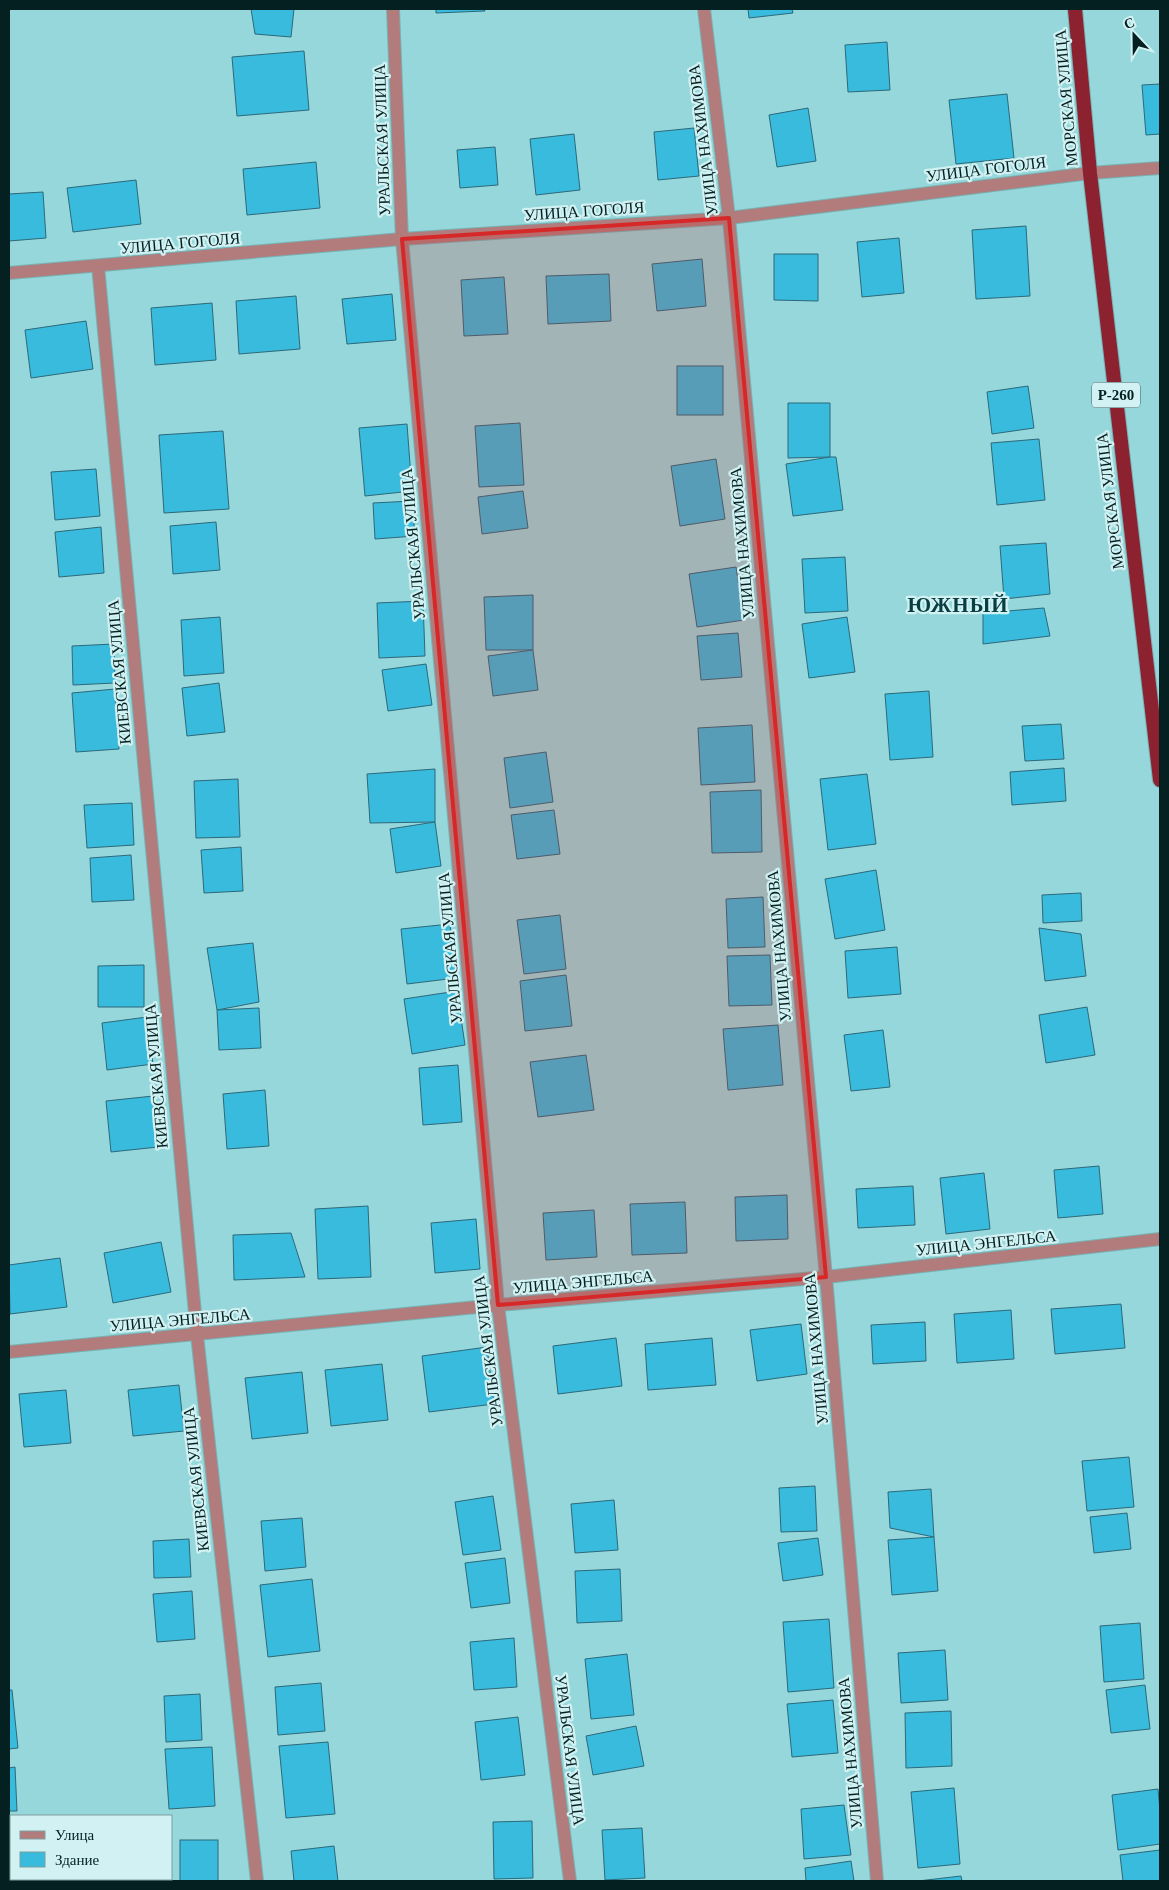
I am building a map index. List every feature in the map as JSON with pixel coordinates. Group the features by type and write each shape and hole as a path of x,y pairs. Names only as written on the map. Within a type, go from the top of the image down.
{"highway":[{"name":"МОРСКАЯ УЛИЦА","path":"1075,9 1090,173 1160,780"}],"street":[{"name":"УРАЛЬСКАЯ УЛИЦА","path":"393,9 402,239 498,1305 570,1881"},
{"name":"УЛИЦА НАХИМОВА","path":"704,9 729,218 826,1277 877,1881"},
{"name":"УЛИЦА ГОГОЛЯ","path":"9,273 402,239 729,218 1090,173 1160,168"},
{"name":"КИЕВСКАЯ УЛИЦА","path":"98,266 197,1335 257,1881"},
{"name":"УЛИЦА ЭНГЕЛЬСА","path":"9,1352 498,1305 826,1277 1160,1239"}],"highlighted area":[{"path":"729,218 826,1277 498,1305 402,239"}],"building":[{"path":"251,9 294,9 291,37 255,34"},
{"path":"436,9 484,9 485,11 436,13"},
{"path":"748,9 792,9 793,13 749,18"},
{"path":"887,42 890,90 848,92 845,45"},
{"path":"304,51 309,110 237,116 232,57"},
{"path":"1160,84 1160,134 1146,135 1142,85"},
{"path":"1007,94 1014,158 956,164 949,100"},
{"path":"808,108 816,161 777,167 769,115"},
{"path":"694,128 699,176 658,180 654,132"},
{"path":"574,134 580,190 536,195 530,139"},
{"path":"495,147 498,185 460,188 457,150"},
{"path":"316,162 320,208 247,215 243,169"},
{"path":"136,180 141,224 73,232 67,188"},
{"path":"43,192 46,238 9,241 9,194"},
{"path":"1026,226 1030,296 976,299 972,230"},
{"path":"899,238 904,293 862,297 857,242"},
{"path":"774,254 818,254 818,301 774,300"},
{"path":"702,259 706,306 657,311 652,264"},
{"path":"609,274 611,321 548,324 546,276"},
{"path":"504,277 508,334 464,336 461,280"},
{"path":"392,294 396,340 347,344 342,299"},
{"path":"296,296 300,349 239,354 236,301"},
{"path":"212,303 216,360 155,365 151,308"},
{"path":"86,321 93,369 31,378 25,330"},
{"path":"677,366 723,366 723,415 677,415"},
{"path":"1028,386 1034,428 992,434 987,392"},
{"path":"788,403 830,403 830,457 788,458"},
{"path":"520,423 524,485 479,487 475,426"},
{"path":"407,424 412,491 365,496 359,428"},
{"path":"223,431 229,509 164,513 159,435"},
{"path":"1039,439 1045,500 997,505 991,443"},
{"path":"836,457 843,510 793,516 786,464"},
{"path":"716,459 725,519 680,526 671,466"},
{"path":"96,469 100,516 55,520 51,472"},
{"path":"523,491 528,528 482,534 478,497"},
{"path":"412,501 415,536 375,539 373,503"},
{"path":"216,522 220,570 173,574 170,526"},
{"path":"101,527 104,573 59,577 55,532"},
{"path":"1046,543 1050,594 1004,599 1000,546"},
{"path":"845,557 848,611 805,613 802,559"},
{"path":"736,567 744,620 697,627 689,574"},
{"path":"533,595 533,650 486,650 484,597"},
{"path":"423,601 425,656 379,658 377,603"},
{"path":"1044,608 1050,636 983,644 983,613"},
{"path":"220,617 224,673 184,676 181,620"},
{"path":"847,617 855,672 809,678 802,624"},
{"path":"738,633 742,677 701,680 697,636"},
{"path":"114,644 115,683 73,685 72,646"},
{"path":"533,650 538,690 493,696 488,656"},
{"path":"426,664 432,705 388,711 382,670"},
{"path":"219,683 225,732 187,736 182,688"},
{"path":"115,689 119,749 76,752 72,693"},
{"path":"929,691 933,757 890,760 885,694"},
{"path":"1061,724 1064,759 1025,761 1022,726"},
{"path":"752,725 755,782 701,785 698,728"},
{"path":"546,752 553,802 510,808 504,758"},
{"path":"1064,768 1066,801 1012,805 1010,772"},
{"path":"435,769 435,822 370,823 367,774"},
{"path":"867,774 876,844 828,850 820,779"},
{"path":"238,779 240,837 196,838 194,781"},
{"path":"761,790 762,852 712,853 710,792"},
{"path":"132,803 134,845 87,848 84,805"},
{"path":"554,810 560,854 517,859 511,815"},
{"path":"435,822 441,866 396,873 390,829"},
{"path":"241,847 243,891 204,893 201,850"},
{"path":"131,855 134,900 92,902 90,858"},
{"path":"876,870 885,930 835,939 825,879"},
{"path":"1081,893 1082,921 1043,923 1042,895"},
{"path":"763,897 765,947 728,948 726,899"},
{"path":"560,915 566,969 524,974 517,920"},
{"path":"450,924 456,978 407,984 401,929"},
{"path":"1039,928 1081,934 1086,976 1045,981"},
{"path":"253,943 259,1002 217,1010 207,948"},
{"path":"897,947 901,994 848,998 845,951"},
{"path":"770,955 772,1005 729,1006 727,956"},
{"path":"144,965 144,1007 98,1007 98,966"},
{"path":"566,975 572,1026 525,1031 520,981"},
{"path":"457,991 465,1045 412,1054 404,999"},
{"path":"1087,1007 1095,1055 1046,1063 1039,1015"},
{"path":"259,1008 261,1048 219,1050 217,1010"},
{"path":"147,1017 153,1064 107,1070 102,1023"},
{"path":"778,1025 783,1085 728,1090 723,1029"},
{"path":"883,1030 890,1087 851,1091 844,1035"},
{"path":"586,1055 594,1110 538,1117 530,1062"},
{"path":"458,1065 462,1122 423,1125 419,1068"},
{"path":"265,1090 269,1146 227,1149 223,1094"},
{"path":"153,1096 158,1147 111,1152 106,1101"},
{"path":"1099,1166 1103,1214 1058,1218 1054,1170"},
{"path":"984,1173 990,1229 946,1234 940,1178"},
{"path":"913,1186 915,1225 858,1228 856,1189"},
{"path":"787,1195 788,1239 736,1241 735,1197"},
{"path":"685,1202 687,1253 632,1255 630,1204"},
{"path":"368,1206 371,1277 318,1279 315,1209"},
{"path":"594,1210 597,1257 546,1260 543,1213"},
{"path":"476,1219 480,1269 435,1273 431,1223"},
{"path":"291,1233 305,1277 234,1280 233,1235"},
{"path":"161,1242 171,1292 113,1303 104,1253"},
{"path":"60,1258 67,1307 10,1314 9,1265"},
{"path":"1121,1304 1125,1348 1055,1354 1051,1309"},
{"path":"1011,1310 1014,1359 957,1363 954,1314"},
{"path":"925,1322 926,1361 873,1364 871,1325"},
{"path":"801,1324 807,1374 757,1381 750,1330"},
{"path":"616,1338 622,1386 558,1394 553,1346"},
{"path":"712,1338 716,1385 648,1390 645,1344"},
{"path":"487,1347 494,1404 429,1412 422,1356"},
{"path":"382,1364 388,1420 331,1426 325,1370"},
{"path":"302,1372 308,1433 252,1439 245,1378"},
{"path":"179,1385 184,1431 133,1436 128,1390"},
{"path":"66,1390 71,1443 24,1447 19,1394"},
{"path":"1129,1457 1134,1507 1087,1511 1082,1461"},
{"path":"815,1486 817,1531 781,1532 779,1488"},
{"path":"931,1489 934,1537 890,1528 888,1492"},
{"path":"493,1496 501,1550 463,1555 455,1502"},
{"path":"614,1500 618,1550 575,1553 571,1504"},
{"path":"1127,1513 1131,1549 1094,1553 1090,1517"},
{"path":"302,1518 306,1567 265,1571 261,1521"},
{"path":"934,1537 938,1591 892,1595 888,1540"},
{"path":"818,1538 823,1575 783,1581 778,1543"},
{"path":"189,1539 191,1577 154,1578 153,1541"},
{"path":"505,1558 510,1603 471,1608 465,1563"},
{"path":"620,1569 622,1621 577,1623 575,1571"},
{"path":"312,1579 320,1651 268,1657 260,1585"},
{"path":"192,1591 195,1639 157,1642 153,1594"},
{"path":"829,1619 834,1688 788,1692 783,1622"},
{"path":"1140,1623 1144,1679 1104,1682 1100,1626"},
{"path":"514,1638 517,1687 474,1690 470,1642"},
{"path":"945,1650 948,1700 901,1703 898,1653"},
{"path":"627,1654 634,1715 591,1719 585,1659"},
{"path":"321,1683 325,1731 278,1735 275,1687"},
{"path":"1145,1685 1150,1729 1111,1733 1106,1690"},
{"path":"9,1690 12,1690 18,1748 9,1749"},
{"path":"200,1694 202,1740 166,1742 164,1696"},
{"path":"833,1700 838,1753 792,1757 787,1704"},
{"path":"951,1711 952,1766 906,1768 905,1713"},
{"path":"518,1717 525,1775 481,1780 475,1722"},
{"path":"636,1726 644,1766 593,1775 586,1736"},
{"path":"328,1742 335,1814 286,1818 279,1746"},
{"path":"212,1747 215,1806 169,1809 165,1749"},
{"path":"15,1767 17,1811 9,1811 9,1768"},
{"path":"954,1788 960,1864 918,1868 911,1792"},
{"path":"1158,1789 1160,1844 1118,1850 1112,1795"},
{"path":"844,1805 851,1855 804,1859 801,1809"},
{"path":"532,1821 533,1878 494,1879 493,1822"},
{"path":"642,1828 645,1878 605,1880 602,1830"},
{"path":"180,1840 218,1840 218,1881 180,1881"},
{"path":"334,1846 338,1881 294,1881 291,1851"},
{"path":"1160,1850 1160,1881 1123,1881 1120,1855"},
{"path":"851,1861 854,1881 806,1881 805,1868"},
{"path":"10,1866 10,1880 26,1881 9,1881"},
{"path":"961,1876 962,1881 918,1881"}],"district":[{"name":"ЮЖНЫЙ","path":"958,605"}]}
